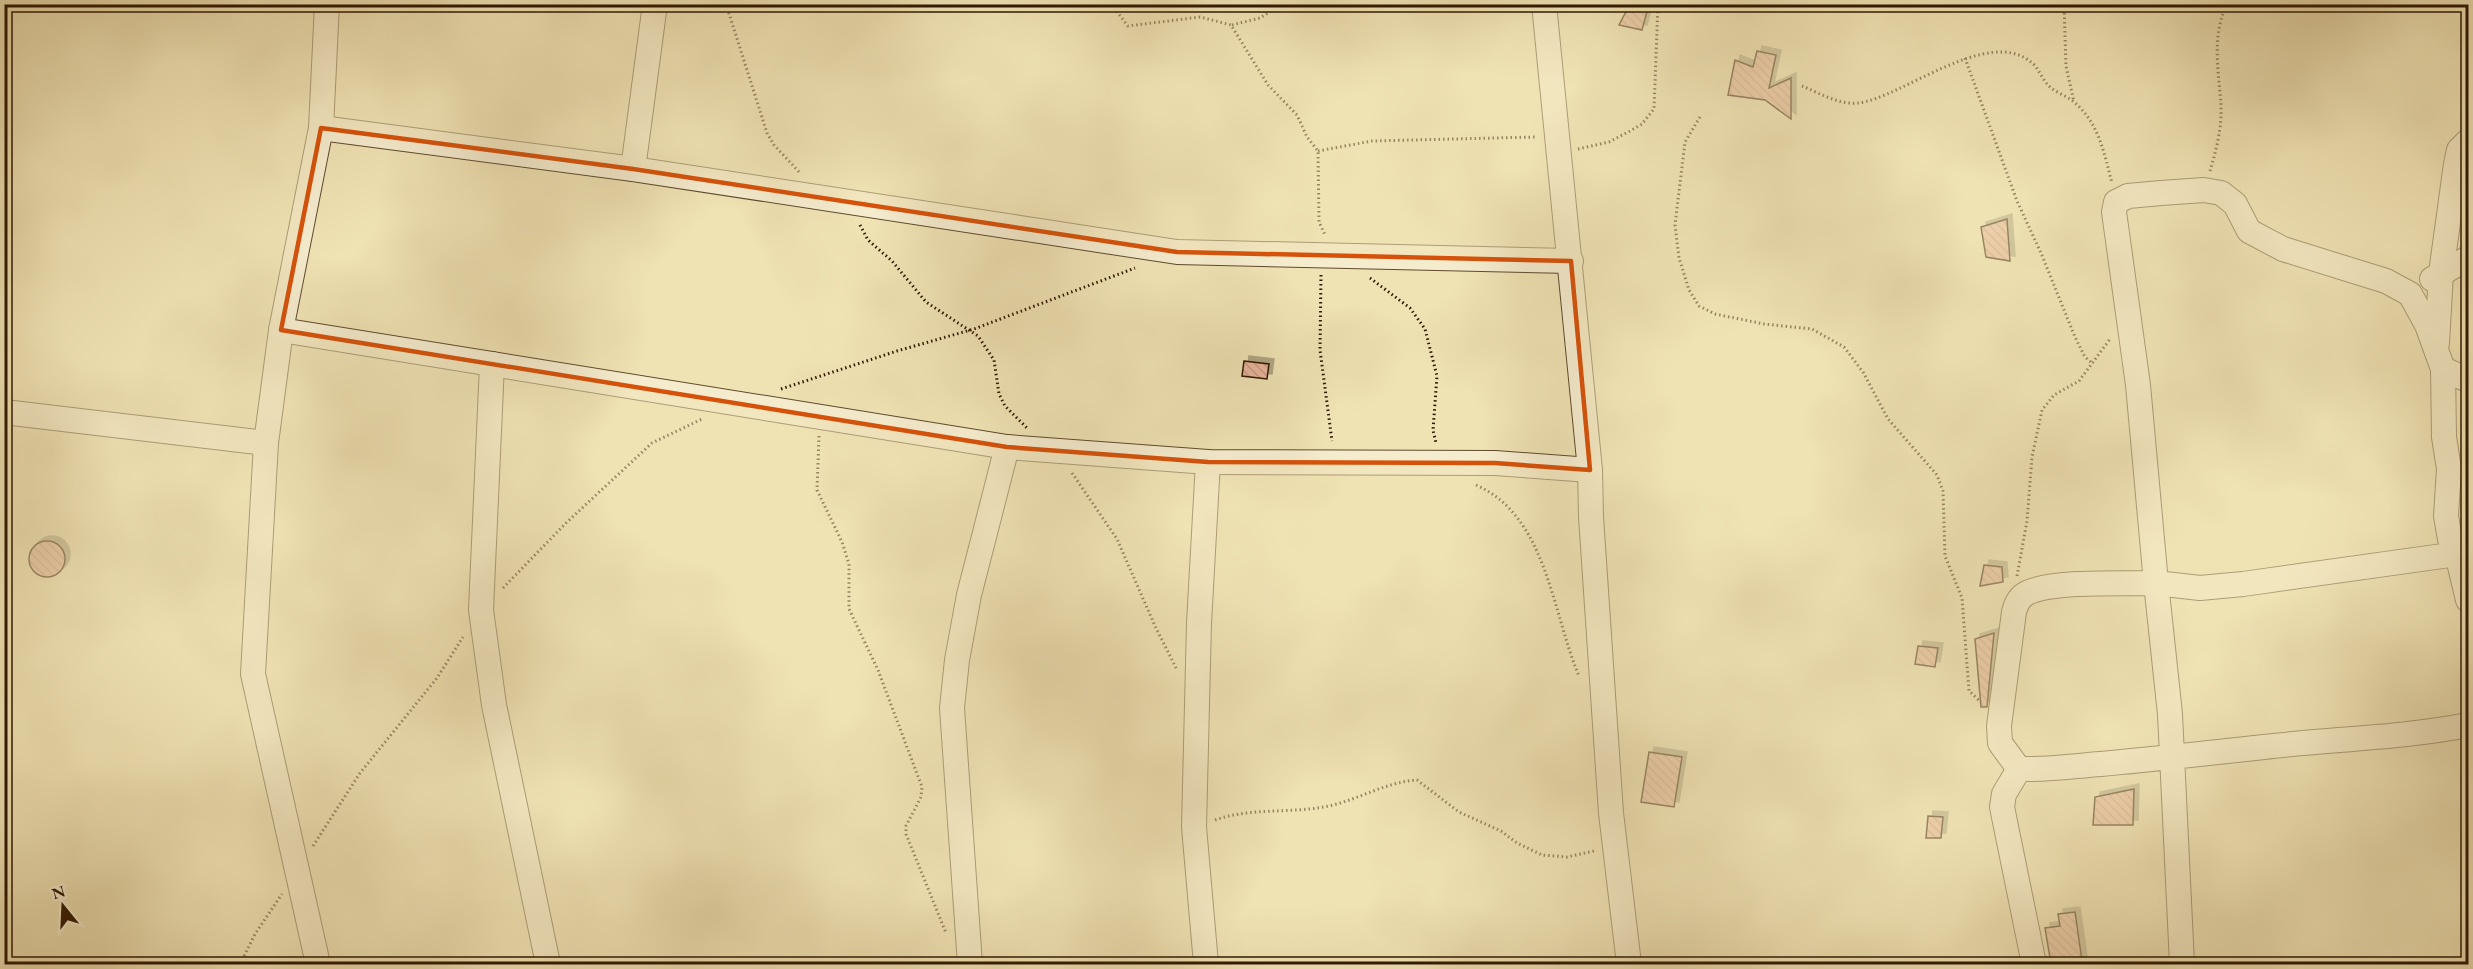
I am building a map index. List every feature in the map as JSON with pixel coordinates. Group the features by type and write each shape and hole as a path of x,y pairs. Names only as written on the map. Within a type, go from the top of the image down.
{"street":[{"path":"318,964 253,674 266,443 281,330 321,128 327,4"},
{"path":"633,169 655,4"},
{"path":"1544,4 1590,470 1592,528 1615,847 1629,964"},
{"path":"321,128 633,169 1177,252 1570,261"},
{"path":"2469,141 2459,150 2440,273 2440,360 2444,437 2449,469 2446,516 2450,539 2463,554 2469,600"},
{"path":"2182,964 2170,757 2170,714 2156,583 2153,524 2130,314 2114,212 2116,202 2128,196 2204,190 2221,193 2235,204 2248,231 2283,249 2386,281 2410,294 2427,325 2440,360 2469,380"},
{"path":"2410,294 2440,273 2469,258"},
{"path":"281,330 1007,447 1208,462 1446,462 1590,470"},
{"path":"492,364 481,610 494,705 548,964"},
{"path":"4,412 266,443"},
{"path":"970,964 952,708 957,660 969,595 1007,447"},
{"path":"1206,964 1194,827 1199,623 1208,462"},
{"path":"2019,769 2000,743 2000,715 2014,612 2020,598 2039,588 2156,583 2200,588 2463,554"},
{"path":"2019,769 2047,770 2340,738 2423,734 2469,725"},
{"path":"2019,769 2004,794 2002,807 2034,964"}],"path":[{"path":"726,4 767,132 774,145 799,171 818,197"},
{"path":"1111,4 1128,26 1200,17 1232,25 1260,18 1282,4"},
{"path":"1318,151 1372,141 1557,145 1609,142 1642,124 1653,109 1658,4"},
{"path":"2064,4 2066,66 2074,102"},
{"path":"2204,190 2218,142 2221,107 2216,76 2217,46 2220,18 2227,4"},
{"path":"1232,25 1268,85 1298,115 1307,137 1318,151 1319,222 1331,256 1419,317 1425,329 1437,376 1433,430 1439,452 1446,462"},
{"path":"1802,86 1830,98 1860,103 1965,58 1999,53 2016,55 2031,62 2042,79 2074,102 2096,127 2116,202"},
{"path":"1965,58 2017,201 2075,337 2085,357 2093,364"},
{"path":"1700,117 1684,142 1675,225 1679,258 1689,290 1699,306 1715,314 1764,324 1812,329 1844,347 1863,372 1888,419 1928,463 1943,491 1945,556 1962,598 1969,691 1975,699 2000,715"},
{"path":"843,201 868,240 892,261 926,302 978,336 994,360 999,394 1005,406 1077,478 1117,539 1166,652 1173,666 1180,673"},
{"path":"1331,256 1319,290 1320,350 1325,402 1333,438 1332,461"},
{"path":"2020,598 2017,574 2027,521 2037,423 2047,402 2054,395 2073,387 2130,314"},
{"path":"820,418 817,490 843,542 849,564 849,609 878,670 918,771 921,796 910,817 906,834 949,942"},
{"path":"1471,484 1498,496 1509,506 1535,549 1581,680"},
{"path":"240,964 255,934 360,773 437,678 481,610"},
{"path":"1194,827 1234,813 1328,806 1403,781 1418,780 1459,812 1501,831 1517,843 1542,855 1567,857 1615,847"}],"highlighted area":[{"path":"321,128 633,169 1177,252 1571,261 1590,470 1495,463 1208,462 1007,447 281,330"}],"building":[{"path":"1630,4 1649,4 1642,30 1619,25"},
{"path":"1757,51 1776,55 1769,88 1791,78 1791,119 1765,100 1728,95 1735,60 1753,67"},
{"path":"2007,219 2010,261 1986,257 1981,227"},
{"path":"1244,361 1269,364 1267,379 1242,376"},
{"path":"47,541 60,546 65,559 60,572 47,577 34,572 29,559 34,546"},
{"path":"1984,565 2002,567 2003,582 1980,586"},
{"path":"1994,633 1987,707 1981,707 1975,639"},
{"path":"1918,646 1938,648 1935,667 1915,664"},
{"path":"1649,752 1682,757 1674,807 1641,802"},
{"path":"2134,789 2133,825 2093,825 2095,797"},
{"path":"1928,816 1943,817 1941,838 1926,838"},
{"path":"2075,912 2082,961 2051,964 2045,928 2060,926 2058,914"}]}
